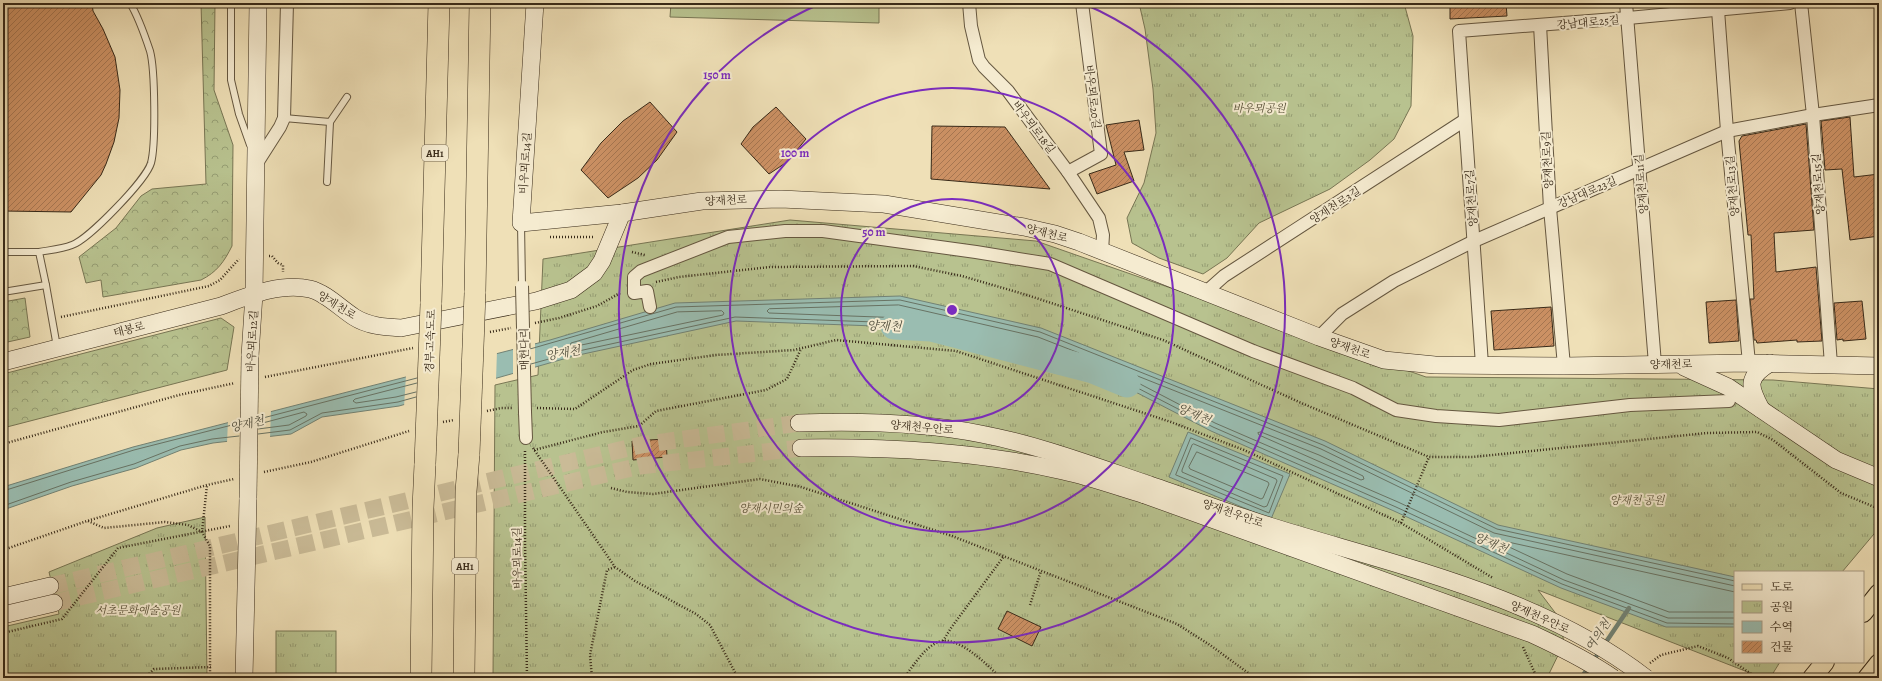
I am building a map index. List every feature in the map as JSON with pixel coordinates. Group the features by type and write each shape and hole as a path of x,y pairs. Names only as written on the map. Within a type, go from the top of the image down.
{"highway":[{"name":"경부고속도로","path":"421,678 423,508 431,304 439,3"},
{"name":"AH1","path":"464,678 466,491 475,293 480,3"}],"main road":[{"path":"1864,612 1879,593"},
{"path":"1867,678 1879,662"},
{"path":"1812,678 1824,663"}],"street":[{"name":"바우뫼로12길","path":"244,678 250,356 254,294 258,3"},
{"path":"256,164 280,127 284,118 287,3"},
{"name":"비우뫼로14길","path":"521,223 535,3"},
{"name":"바우뫼로18길","path":"969,3 971,26 979,60 1008,91 1068,172 1099,218 1104,235 1102,251"},
{"name":"바우뫼로20길","path":"1068,172 1101,154 1082,3"},
{"name":"양재천로11길","path":"1626,3 1655,364"},
{"name":"강남대로25길","path":"1459,31 1628,18 1790,3"},
{"name":"양재천로15길","path":"1801,3 1813,115 1831,365"},
{"name":"양재천로13길","path":"1718,10 1727,131 1748,363"},
{"name":"양재천로9길","path":"1540,25 1550,208 1564,366"},
{"name":"양재천로7길","path":"1459,31 1482,365"},
{"name":"강남대로23길","path":"1319,337 1342,314 1394,281 1474,241 1727,131 1813,115 1879,105"},
{"name":"양재천로3길","path":"1206,292 1224,276 1465,120"},
{"name":"양재천로","path":"254,294 296,287 311,290 365,322 376,326 401,328 536,301 571,290 594,273 602,261 622,213 702,202 745,199 781,199 884,204 1024,227 1056,234 1319,337 1384,360 1435,365 1564,366 1770,363 1879,366"},
{"path":"521,223 622,213"},
{"path":"650,307 647,291 634,293 634,277 641,271 728,237 785,231 823,232 976,252 1050,264 1253,351 1354,388 1396,410 1436,416 1499,420 1630,405 1729,401"},
{"name":"매헌다리","path":"522,286 526,438"},
{"name":"태봉로","path":"3,362 221,306 254,294"},
{"path":"1762,411 1752,392 1751,384 1753,376 1758,370 1770,363"},
{"path":"1676,364 1728,386 1762,411 1836,460 1879,478"},
{"name":"양재천우안로","path":"799,423 874,423 934,428 980,434 1030,446 1532,634 1567,650 1594,665 1613,678"},
{"name":"양재천우안로","path":"801,448 864,447 933,451 1014,462 1064,471 1147,490 1340,546 1438,578 1528,610 1597,644 1647,671"},
{"path":"3,597 50,586"},
{"path":"3,615 54,603"}],"lane":[{"path":"3,252 39,252 73,245 110,216 144,176 151,163 154,116 150,52 130,3"},
{"path":"231,3 231,80 239,114 256,164"},
{"path":"328,182 330,122 347,96"},
{"path":"284,118 330,122"},
{"path":"521,223 522,286"},
{"path":"39,252 57,348"},
{"path":"3,292 46,285"}],"path":[{"path":"522,240 534,238 600,237"},
{"path":"51,319 209,286 220,280 239,260 239,252"},
{"path":"529,324 559,318 597,306 633,287 679,277 770,267 913,266 962,276 1027,295 1163,340 1299,402 1429,457 1473,457 1707,433 1758,432 1773,440 1841,493 1879,509"},
{"path":"483,333 513,327"},
{"path":"263,377 414,348"},
{"path":"534,450 603,432 639,426 656,411 766,390 787,379 801,349"},
{"path":"3,444 179,395 240,382"},
{"path":"526,438 615,567 635,581 696,614 710,625 738,678"},
{"name":"바우뫼로14길","path":"526,438 525,541 527,678"},
{"path":"1401,523 1425,470 1429,457"},
{"path":"611,488 626,492 653,494 760,479 815,491 952,536 1177,624 1210,645 1255,678"},
{"path":"207,485 202,532 210,546 210,678"},
{"path":"87,521 104,528 165,522 188,526 202,532"},
{"path":"3,633 62,619 118,548 230,526"},
{"path":"943,641 950,628 1004,556"},
{"path":"592,678 590,655 606,570 615,567"},
{"path":"1030,605 1041,571"},
{"path":"904,678 932,646 943,641 951,642 967,649 987,664 1001,678"},
{"path":"1647,671 1661,655 1698,646 1728,658 1734,662"},
{"path":"1735,663 1757,678"},
{"path":"145,678 154,669 210,667"}],"green space":[{"path":"201,3 215,3 214,90 233,145 232,246 220,266 201,280 103,297 101,280 86,283 79,257 116,228 141,196 152,189 206,184"},
{"path":"671,3 879,3 879,23 670,17"},
{"name":"바우뫼공원","path":"1139,3 1404,3 1413,36 1411,106 1394,139 1370,160 1330,189 1259,223 1227,258 1203,274 1159,258 1132,243 1127,218 1144,183 1156,133 1153,89 1145,29"},
{"path":"790,220 1036,241 1426,377 1773,380 1879,389 1879,528 1843,571 1734,571 1734,663 1779,663 1770,678 1763,678 1538,590 1560,619 1564,643 1547,678 493,678 495,385 538,375 543,259"},
{"path":"25,298 30,337 3,343 3,302"},
{"path":"221,318 234,327 227,370 3,428 3,374"},
{"name":"서초문화예술공원","path":"205,517 207,678 3,678 3,627 59,614 49,572 157,528"},
{"path":"276,631 336,631 336,678 276,678"}],"water":[{"path":"900,296 1041,328 1325,441 1498,525 1734,577 1734,627 1666,627 1561,588 1394,511 1211,431 1093,370 931,328 736,321 574,356 399,406 322,417 291,434 213,443 181,450 136,468 72,486 3,510 3,487 133,447 550,340 675,303"},
{"path":"1188,432 1290,474 1271,519 1169,477"}],"pier":[{"path":"535,342 535,369 513,375 513,347"},
{"path":"497,351 496,380 404,407 406,375"},
{"path":"271,409 270,438 227,443 228,420"},
{"path":"1864,603 1879,607 1879,641 1864,637"}],"building":[{"path":"3,3 92,3 93,11 103,29 115,57 120,90 119,118 114,142 101,175 71,212 3,211"},
{"path":"1450,3 1506,3 1507,16 1450,19"},
{"path":"650,102 677,132 657,160 638,178 608,198 581,170 601,143 623,121"},
{"path":"776,107 806,139 787,162 769,174 741,144 753,127"},
{"path":"1850,117 1854,177 1879,174 1879,236 1850,240 1842,169 1825,170 1821,121"},
{"path":"1139,120 1144,150 1124,152 1134,181 1097,194 1089,174 1116,165 1106,125"},
{"path":"1806,124 1814,230 1774,233 1776,272 1816,267 1822,341 1797,342 1797,340 1757,343 1756,340 1754,340 1750,299 1754,299 1751,235 1748,235 1739,141 1742,136"},
{"path":"932,126 1005,127 1050,189 931,179"},
{"path":"1736,300 1739,341 1709,343 1706,302"},
{"path":"1862,301 1866,339 1843,341 1843,339 1837,340 1834,303"},
{"path":"1551,307 1554,346 1494,350 1491,311"},
{"path":"666,439 667,457 633,460 632,441"},
{"path":"1007,611 1041,627 1032,646 998,629"}],"waterway":[{"name":"양재천","path":"894,326 931,328 1093,370 1127,384"},
{"name":"여의천","path":"1604,645 1629,608"},
{"name":"여의천","path":"1581,678 1600,651"}],"tunnel":[{"path":"50,586 641,445 799,423"},
{"path":"54,603 640,466 801,448"}],"park label":[{"name":"양재천 공원","path":"1637,500"},
{"name":"양재시민의숲","path":"771,508"}]}
